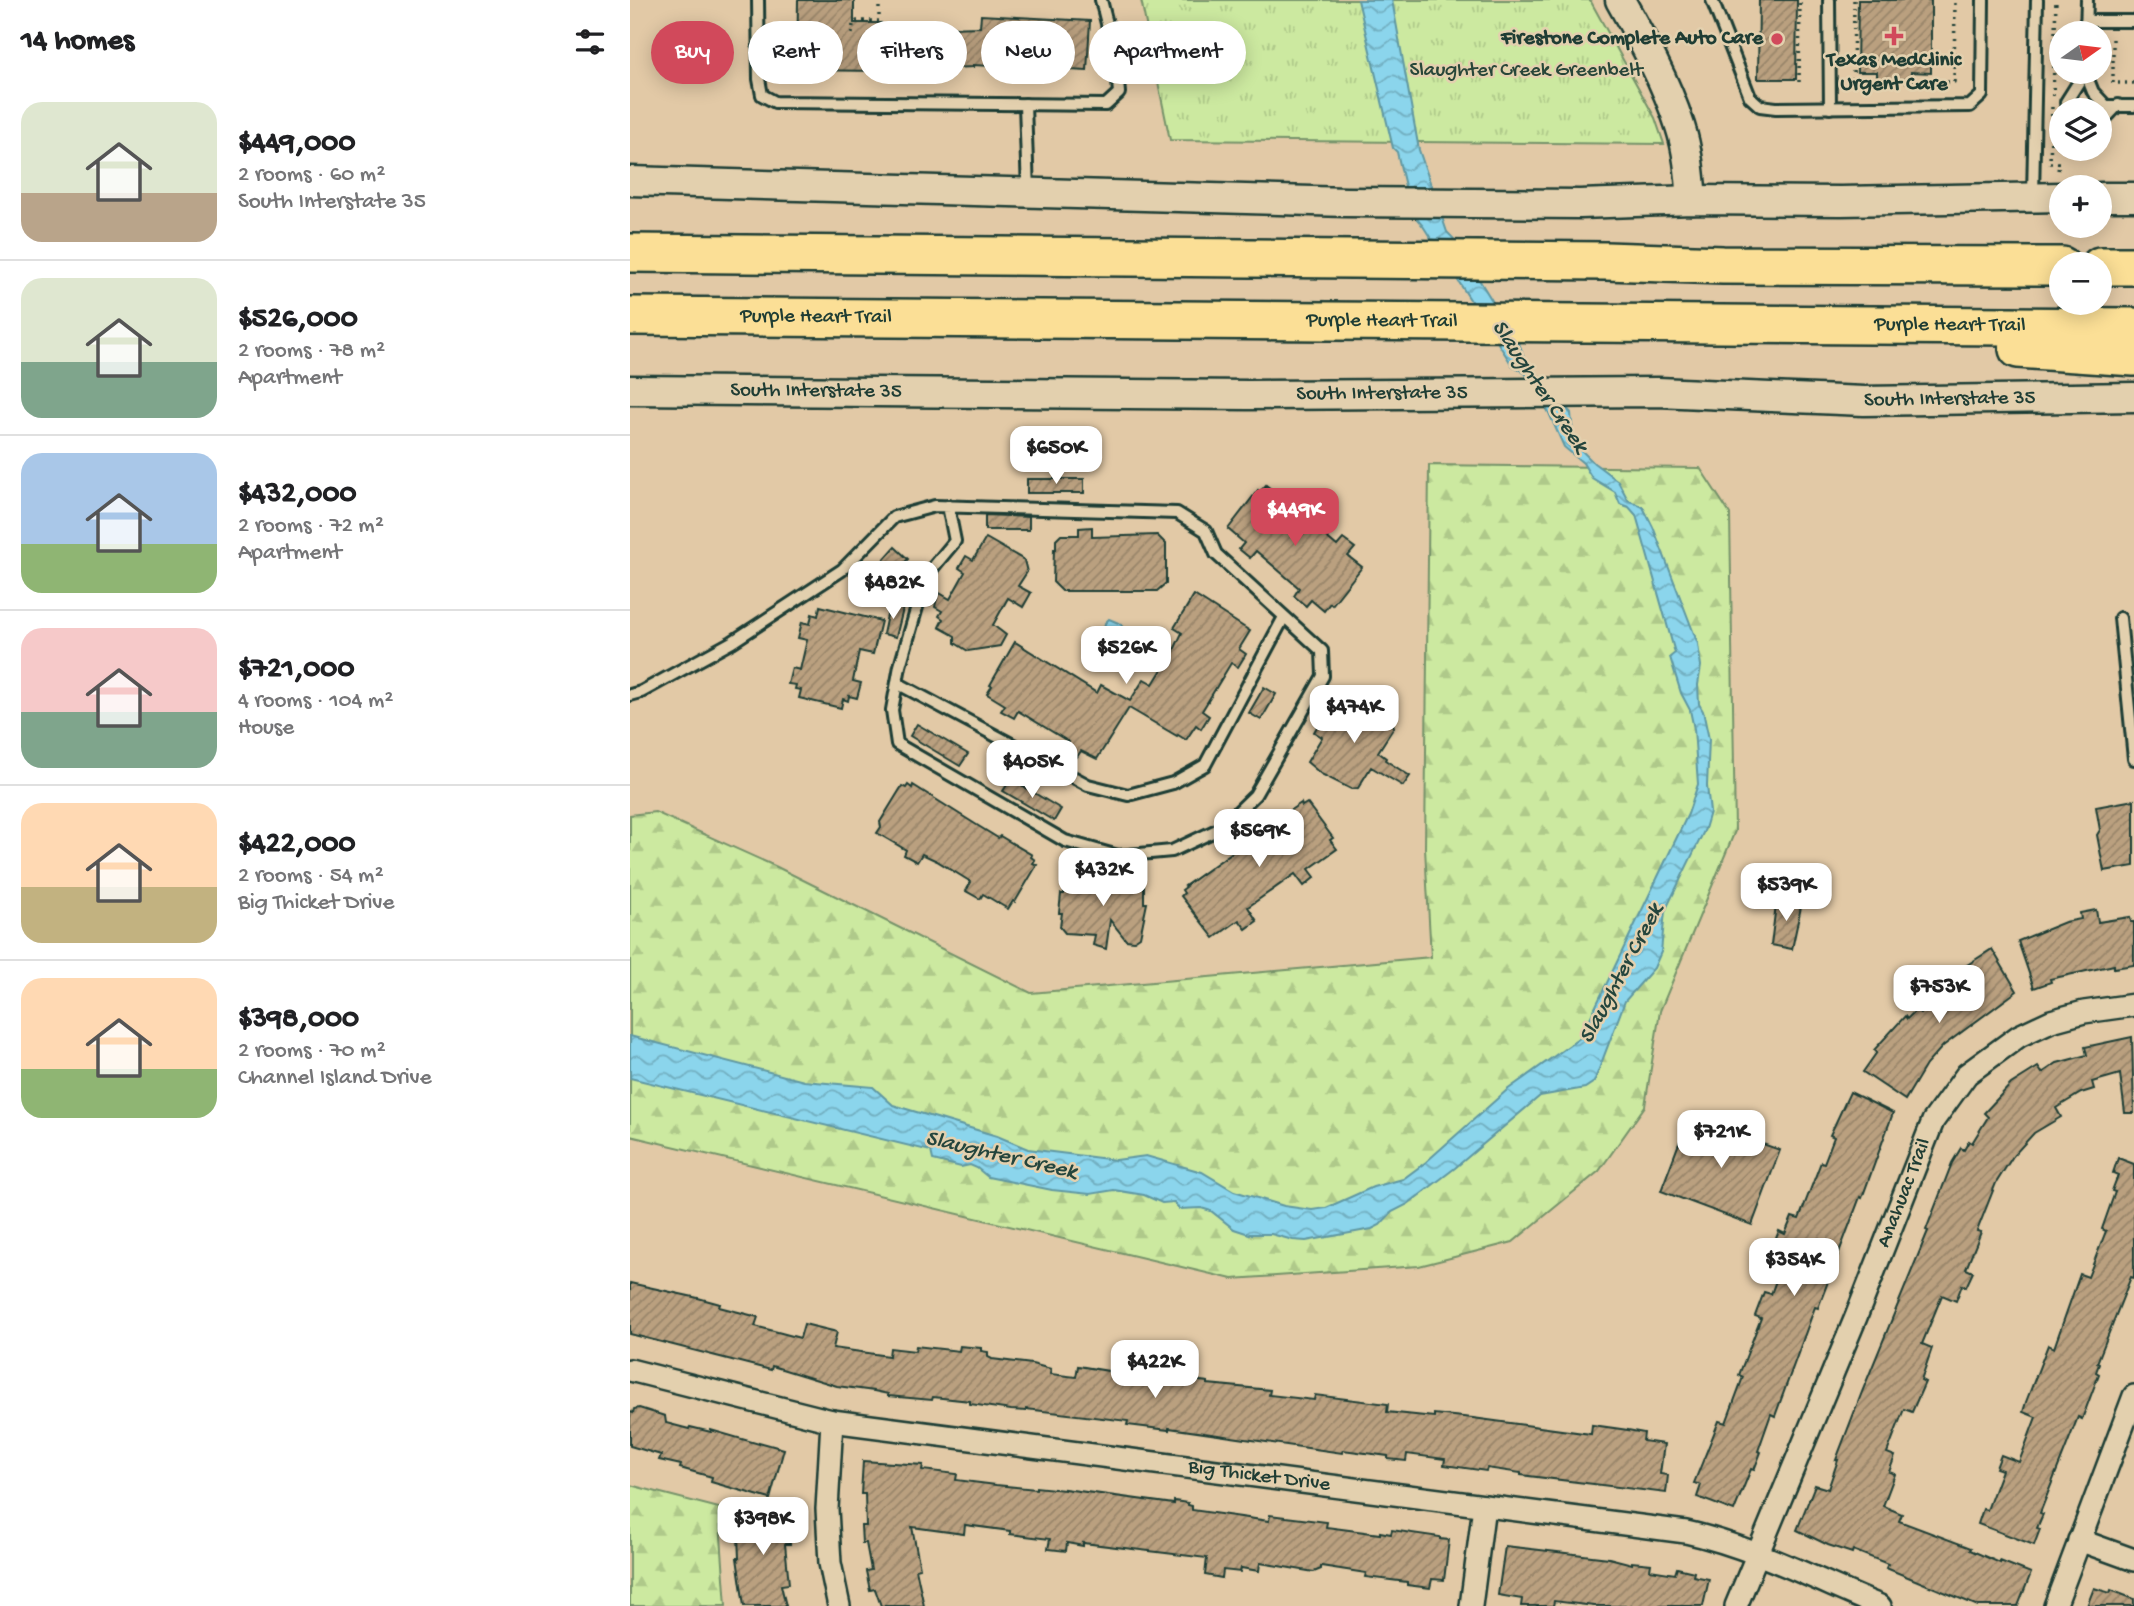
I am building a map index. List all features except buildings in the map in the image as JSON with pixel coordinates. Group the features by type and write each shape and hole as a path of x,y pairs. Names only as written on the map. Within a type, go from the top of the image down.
{"highway":[{"path":"630,253 2049,266"},
{"path":"2112,266 2134,266"},
{"name":"Purple Heart Trail","path":"630,316 2134,327"},
{"path":"1776,324 1960,345 2134,357"}],"main road":[{"path":"1623,1 1665,84 1681,128 1689,165 1692,200"},
{"path":"635,183 1346,202 1580,204 1692,200 1841,201 2033,197 2049,189"},
{"path":"2112,197 2134,197"},
{"name":"South Interstate 35","path":"632,390 1235,395 1658,392 1864,401 2134,397"}],"street":[{"name":"Anahuac Trail","path":"1736,1606 1856,1317 1933,1121 1967,1074 2020,1036 2051,1021 2084,1012 2134,1005"},
{"name":"Big Thicket Drive","path":"630,1370 832,1421 1686,1532 1710,1537 1880,1606"},
{"path":"2055,1606 2134,1396"},
{"path":"832,1421 827,1510 830,1563 839,1606"},
{"path":"1471,1606 1484,1506"},
{"path":"2079,1540 2134,1560"}],"lane":[{"path":"758,0 759,79 762,95 775,102 1106,105 1119,93 1116,59 1101,0"},
{"path":"1712,0 1751,97 1760,106 1830,108 1970,106 1982,95 1983,0"},
{"path":"1829,0 1830,108"},
{"path":"2033,197 2037,0"},
{"path":"2086,21 2087,0"},
{"path":"2112,21 2134,21"},
{"path":"2090,84 2093,92 2106,106 2134,106"},
{"path":"1025,104 1028,193"},
{"path":"2112,112 2118,106"},
{"path":"630,695 641,692 732,642 842,570 894,517 935,506 948,506 1177,513 1206,531 1216,554 1322,651 1323,676 1255,795 1221,828 1172,850 1118,856 1065,841 897,744 892,710 926,576 955,541 948,506"},
{"path":"897,683 1088,785 1128,795 1173,783 1205,765 1284,617"},
{"path":"2120,618 2134,759"}],"path":[{"path":"852,34 853,24 857,21 879,21 879,0"},
{"path":"1799,82 1800,0"},
{"path":"1854,0 1853,81 1942,82 1954,82 1955,0"},
{"path":"2056,0 2050,163 2059,163 2060,175"},
{"path":"2113,39 2113,83 2134,83"}],"green space":[{"name":"Slaughter Creek Greenbelt","path":"1141,0 1590,0 1655,118 1664,144 1170,140 1158,84 1246,84 1246,21 1145,21"},
{"path":"1429,465 1700,468 1730,514 1735,831 1660,1011 1645,1106 1599,1171 1513,1242 1419,1266 1232,1279 630,1136 630,815 655,812 777,867 1031,993 1431,957 1425,848"},
{"path":"630,1485 719,1508 726,1606 630,1606"}],"water":[{"name":"Slaughter Creek","path":"1358,0 1392,0 1419,150 1447,232 1454,239 1520,346 1525,360 1571,413 1573,436 1579,448 1618,481 1628,500 1643,507 1698,644 1701,666 1699,704 1709,739 1707,786 1710,812 1705,829 1665,911 1661,952 1654,968 1625,1001 1594,1082 1585,1088 1540,1096 1455,1168 1408,1204 1392,1212 1380,1225 1372,1229 1306,1241 1271,1234 1249,1234 1234,1229 1211,1211 1201,1208 1179,1209 1174,1202 1162,1203 1144,1195 1114,1190 1090,1194 1052,1190 988,1177 970,1165 961,1167 933,1160 931,1151 630,1078 630,1036 804,1081 873,1087 893,1105 997,1136 1028,1149 1116,1160 1146,1156 1202,1172 1234,1191 1284,1206 1312,1210 1326,1208 1373,1187 1403,1179 1507,1090 1581,1037 1688,814 1698,784 1690,710 1681,693 1670,657 1675,653 1636,515 1629,507 1620,504 1615,492 1592,478 1583,463 1564,447 1549,413 1526,374 1512,365 1423,226 1411,212"},
{"path":"1109,619 1121,624 1126,636 1118,639 1120,643 1112,646 1107,644 1103,655 1097,655 1090,651 1085,639 1093,635 1093,631 1104,629"}],"place":[{"name":"Texas MedClinic Urgent Care","path":"1894,36"},
{"name":"Firestone Complete Auto Care","path":"1777,39"}]}
